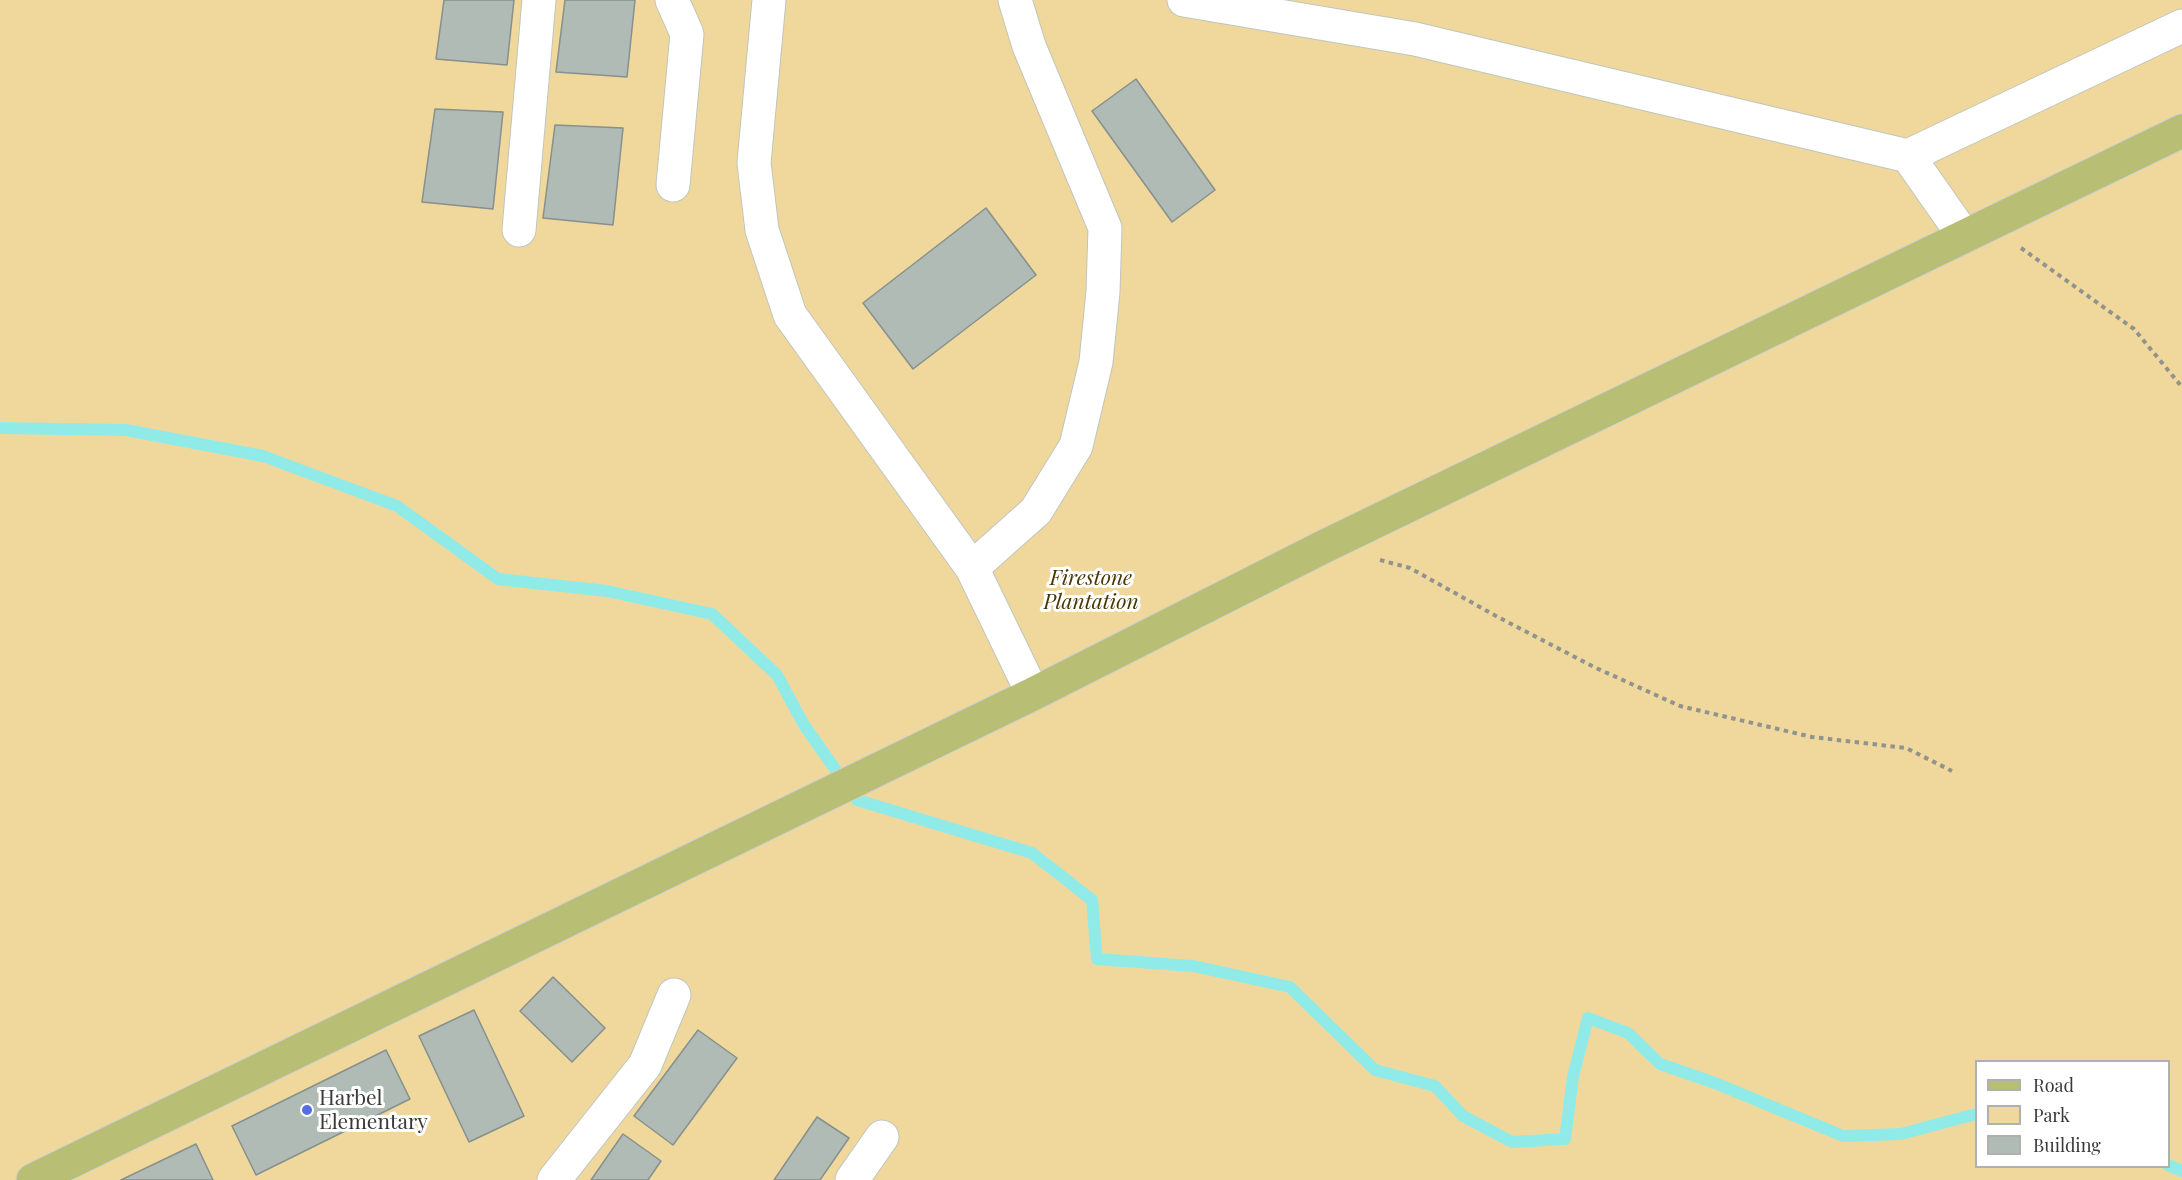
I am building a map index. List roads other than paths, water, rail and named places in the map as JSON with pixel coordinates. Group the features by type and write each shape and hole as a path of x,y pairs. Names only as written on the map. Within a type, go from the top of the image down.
{"main road":[{"path":"33,1180 1033,694 1323,547 2182,130"}],"street":[{"path":"519,231 539,0"},
{"path":"672,0 687,34 673,185"},
{"path":"769,0 754,163 762,230 790,315 972,568 1033,694"},
{"path":"972,568 1036,511 1076,446 1096,362 1103,292 1106,228 1029,46 1015,0"},
{"path":"1184,0 1415,39 1908,156 1977,230"},
{"path":"1908,156 2182,26"},
{"path":"554,1180 645,1065 674,995"},
{"path":"852,1180 882,1137"}],"waterway":[{"path":"0,428 126,430 263,456 397,506 498,579 607,591 712,614 777,675 804,725 857,800 1032,853 1092,900 1097,959 1193,966 1290,987 1375,1070 1435,1086 1463,1116 1512,1142 1565,1139 1573,1077 1588,1018 1628,1033 1660,1064 1715,1083 1843,1136 1901,1134 1975,1114"},
{"path":"2170,1166 2182,1171"}],"place":[{"name":"Harbel Elementary","path":"307,1110"}],"park label":[{"name":"Firestone Plantation","path":"1091,590"}]}
